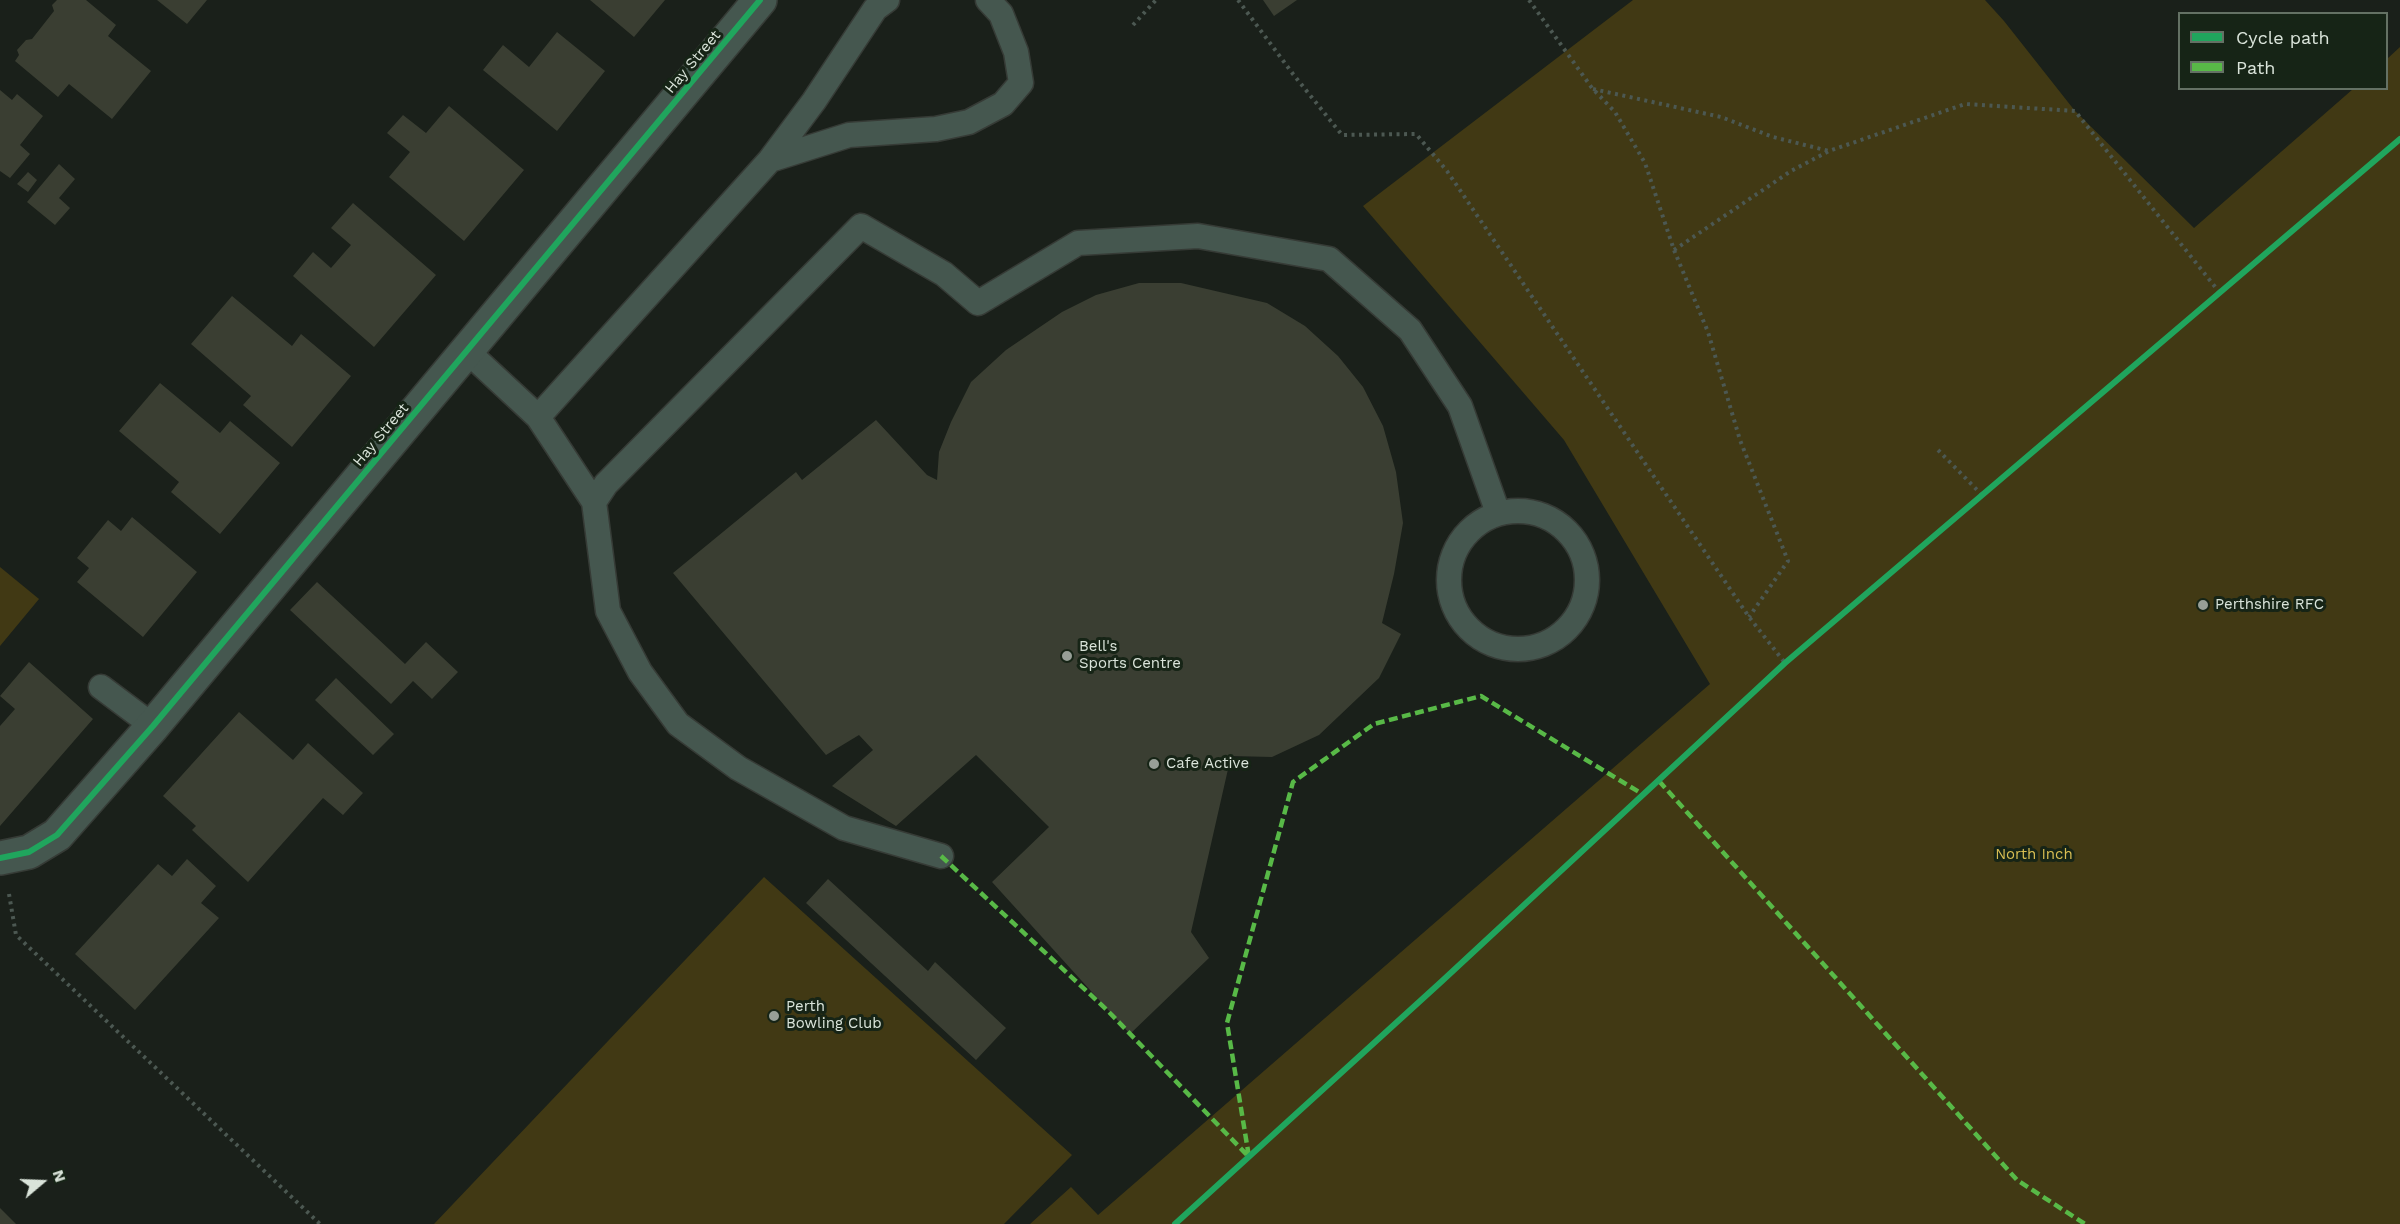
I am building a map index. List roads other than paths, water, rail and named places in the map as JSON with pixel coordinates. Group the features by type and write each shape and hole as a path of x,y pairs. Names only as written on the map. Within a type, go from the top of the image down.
{"street":[{"name":"Hay Street","path":"2,858 28,852 57,835 153,726 760,0"}],"lane":[{"path":"538,417 770,160 814,101 875,9 886,0"},
{"path":"770,160 849,135 936,129 969,122 1003,104 1021,82 1016,51 1001,14 988,0"},
{"path":"594,502 606,484 861,226 944,274 978,303 1078,243 1198,236 1329,259 1410,330 1460,406 1498,513"},
{"path":"466,351 538,417 594,502 608,610 640,672 678,724 738,768 844,828 941,856"},
{"path":"1521,509 1544,514 1563,526 1578,544 1586,566 1587,589 1581,611 1567,629 1548,643 1526,649 1503,648 1492,644 1464,624 1453,604 1448,582 1451,559 1461,539 1478,522 1498,513 1521,509"},
{"path":"101,687 153,726"}],"place":[{"name":"Perthshire RFC","path":"2203,605"},
{"name":"Bell's Sports Centre","path":"1067,656"},
{"name":"Cafe Active","path":"1154,764"},
{"name":"Perth Bowling Club","path":"774,1016"}],"park label":[{"name":"North Inch","path":"2034,855"}]}
